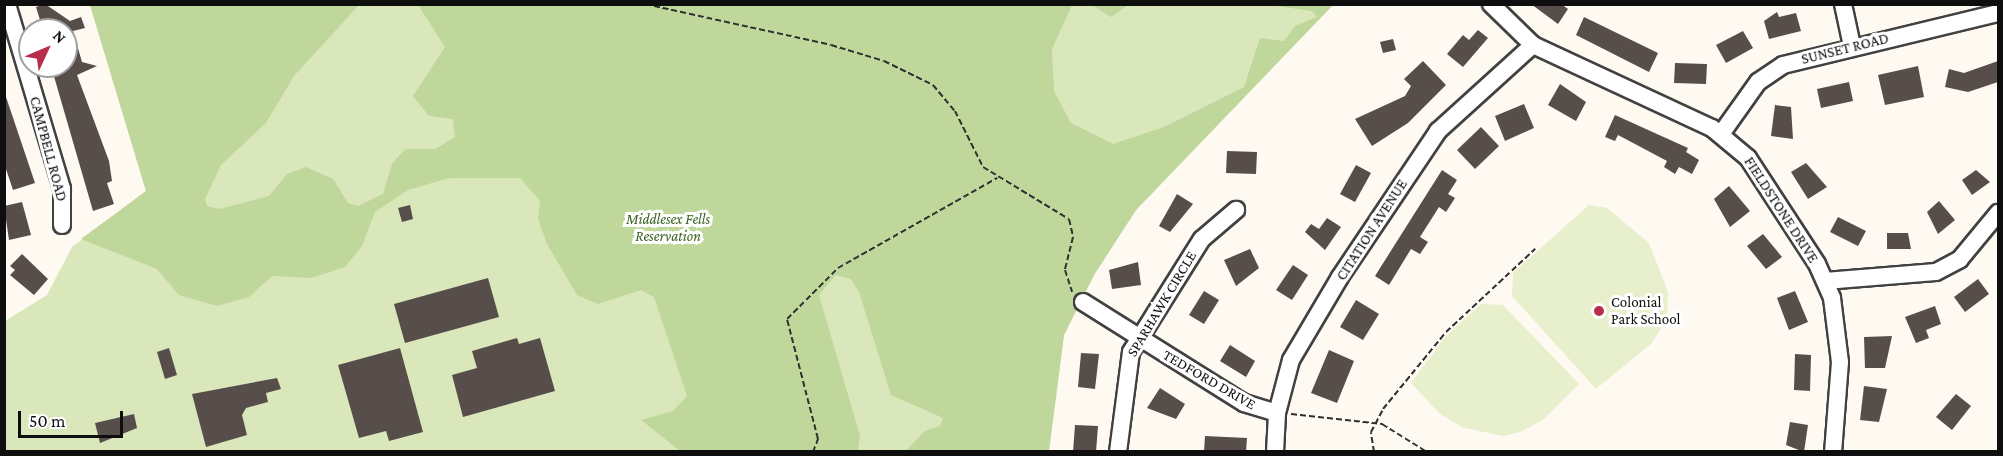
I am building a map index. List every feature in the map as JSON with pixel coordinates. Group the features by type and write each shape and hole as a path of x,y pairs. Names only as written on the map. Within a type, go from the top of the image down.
{"street":[{"name":"CAMPBELL ROAD","path":"7,4 62,189 62,225"},
{"name":"FIELDSTONE DRIVE","path":"1491,4 1533,45 1721,134 1755,168 1826,281 1840,362 1833,452"},
{"path":"1843,4 1852,46"},
{"name":"SUNSET ROAD","path":"1721,134 1765,75 1852,46 1998,13"},
{"name":"CITATION AVENUE","path":"1275,452 1277,413 1300,342 1429,143 1461,107 1533,45"},
{"name":"SPARHAWK CIRCLE","path":"1118,452 1125,371 1139,338 1202,239 1236,210"},
{"path":"1826,281 1936,272 1960,259 1998,213"},
{"name":"TEDFORD DRIVE","path":"1083,302 1244,403 1277,413"}],"path":[{"path":"645,4 831,45 908,71 947,98 983,167 997,178 1069,219 1073,237 1068,285 1083,302"},
{"path":"813,452 818,439 787,319 838,268 997,178"},
{"path":"1374,452 1374,422 1446,332 1535,249"},
{"path":"1277,413 1374,422 1427,452"}],"green space":[{"name":"Middlesex Fells Reservation","path":"90,5 1332,6 1136,210 1094,275 1064,335 1049,451 5,452 5,321 47,295 72,247 146,191"},
{"name":"Middlesex Fells Reservation","path":"90,5 359,5 294,76 266,123 221,165 205,199 207,206 219,209 269,196 287,174 306,167 333,179 348,203 358,206 383,194 392,164 405,149 435,149 455,137 453,119 429,116 413,96 445,47 418,5 1072,5 1052,49 1054,91 1071,123 1113,144 1164,127 1244,87 1260,38 1284,41 1295,26 1317,17 1312,11 1270,5 1332,6 1136,210 1094,275 1064,335 1049,451 906,451 925,431 940,426 943,418 891,395 859,292 851,279 836,275 819,295 860,436 858,451 680,451 641,420 673,411 687,396 654,297 641,290 598,304 577,295 547,244 538,219 540,201 520,178 449,178 408,190 375,212 362,246 345,267 311,278 272,276 249,297 217,306 179,295 157,269 81,239 146,191"},
{"path":"1092,5 1128,5 1111,17"},
{"path":"1589,205 1607,208 1649,243 1668,292 1667,318 1652,343 1596,389 1512,296 1513,273"},
{"path":"1481,304 1503,305 1579,384 1543,420 1520,432 1504,436 1464,428 1440,414 1411,383 1445,337"}],"building":[{"path":"45,4 66,18 39,18 36,7"},
{"path":"1531,4 1561,4 1568,9 1558,24"},
{"path":"1777,12 1779,17 1796,13 1801,31 1769,39 1764,21"},
{"path":"81,17 85,28 78,30 78,18"},
{"path":"1584,17 1658,53 1649,72 1576,35"},
{"path":"1478,30 1488,38 1463,67 1447,54 1463,35 1469,40"},
{"path":"1743,31 1753,48 1726,63 1716,45"},
{"path":"1393,39 1396,50 1383,53 1380,42"},
{"path":"78,48 82,62 97,66 78,75"},
{"path":"1423,61 1446,85 1408,123 1372,146 1355,119 1405,96 1411,86 1404,79"},
{"path":"1998,61 1998,82 1968,92 1945,87 1949,69 1964,73"},
{"path":"1675,63 1707,64 1706,84 1674,83"},
{"path":"1918,66 1924,97 1885,105 1878,75"},
{"path":"54,78 78,78 109,161 112,181 107,183 114,204 93,211"},
{"path":"1849,82 1853,101 1821,108 1817,89"},
{"path":"1560,84 1586,102 1576,121 1548,105"},
{"path":"4,91 35,183 13,190 4,163"},
{"path":"1524,104 1534,128 1505,141 1495,116"},
{"path":"1775,105 1791,107 1793,139 1771,136"},
{"path":"1615,115 1688,148 1686,152 1699,160 1692,174 1679,167 1675,174 1664,167 1667,161 1618,135 1615,141 1605,137"},
{"path":"1481,127 1499,146 1475,169 1457,150"},
{"path":"1227,151 1257,152 1256,174 1226,173"},
{"path":"1806,163 1827,187 1808,199 1791,172"},
{"path":"1356,165 1371,173 1355,202 1340,194"},
{"path":"1442,170 1457,180 1448,194 1455,198 1446,212 1439,207 1420,237 1428,242 1420,254 1411,249 1389,285 1375,276"},
{"path":"1976,170 1990,182 1972,195 1962,180"},
{"path":"1729,186 1750,211 1730,227 1714,199"},
{"path":"1177,194 1193,204 1170,232 1159,226"},
{"path":"1939,201 1955,220 1938,234 1927,212"},
{"path":"22,202 31,235 9,240 4,206"},
{"path":"410,205 413,219 402,222 398,208"},
{"path":"1838,217 1866,231 1858,246 1830,232"},
{"path":"1327,218 1341,227 1325,250 1305,232 1311,224 1319,229"},
{"path":"1887,233 1908,233 1911,249 1887,249"},
{"path":"1763,234 1782,257 1766,269 1747,246"},
{"path":"1250,249 1259,268 1236,286 1224,260"},
{"path":"22,254 48,279 34,295 10,275 15,270 10,266"},
{"path":"1138,262 1141,285 1112,289 1109,270"},
{"path":"1293,265 1308,275 1292,300 1276,290"},
{"path":"488,278 499,317 405,343 394,304"},
{"path":"1978,279 1989,294 1965,312 1954,297"},
{"path":"1204,291 1219,300 1204,324 1189,315"},
{"path":"1795,291 1808,322 1789,330 1777,298"},
{"path":"1356,300 1379,314 1363,340 1340,327"},
{"path":"1935,306 1941,324 1926,330 1929,338 1916,343 1905,317"},
{"path":"1892,336 1885,368 1865,368 1864,337"},
{"path":"517,338 519,344 540,338 555,391 463,417 452,375 477,368 472,351"},
{"path":"1230,345 1255,361 1246,377 1220,361"},
{"path":"169,348 177,375 165,379 157,352"},
{"path":"400,348 423,432 389,441 386,431 359,438 338,365"},
{"path":"1329,350 1354,361 1337,403 1311,393"},
{"path":"1081,353 1099,354 1095,389 1078,387"},
{"path":"1795,354 1811,355 1810,391 1794,390"},
{"path":"277,378 281,389 266,393 268,402 246,408 242,415 247,435 206,447 192,394"},
{"path":"1864,386 1887,389 1879,422 1860,420"},
{"path":"1160,388 1185,404 1176,419 1147,408"},
{"path":"1956,394 1971,406 1952,430 1936,417"},
{"path":"134,414 137,428 100,443 95,423"},
{"path":"1790,422 1808,425 1804,452 1786,445"},
{"path":"1075,425 1098,426 1096,452 1073,452"},
{"path":"1205,436 1247,438 1246,452 1204,452"}],"place":[{"name":"Colonial Park School","path":"1599,311"}]}
